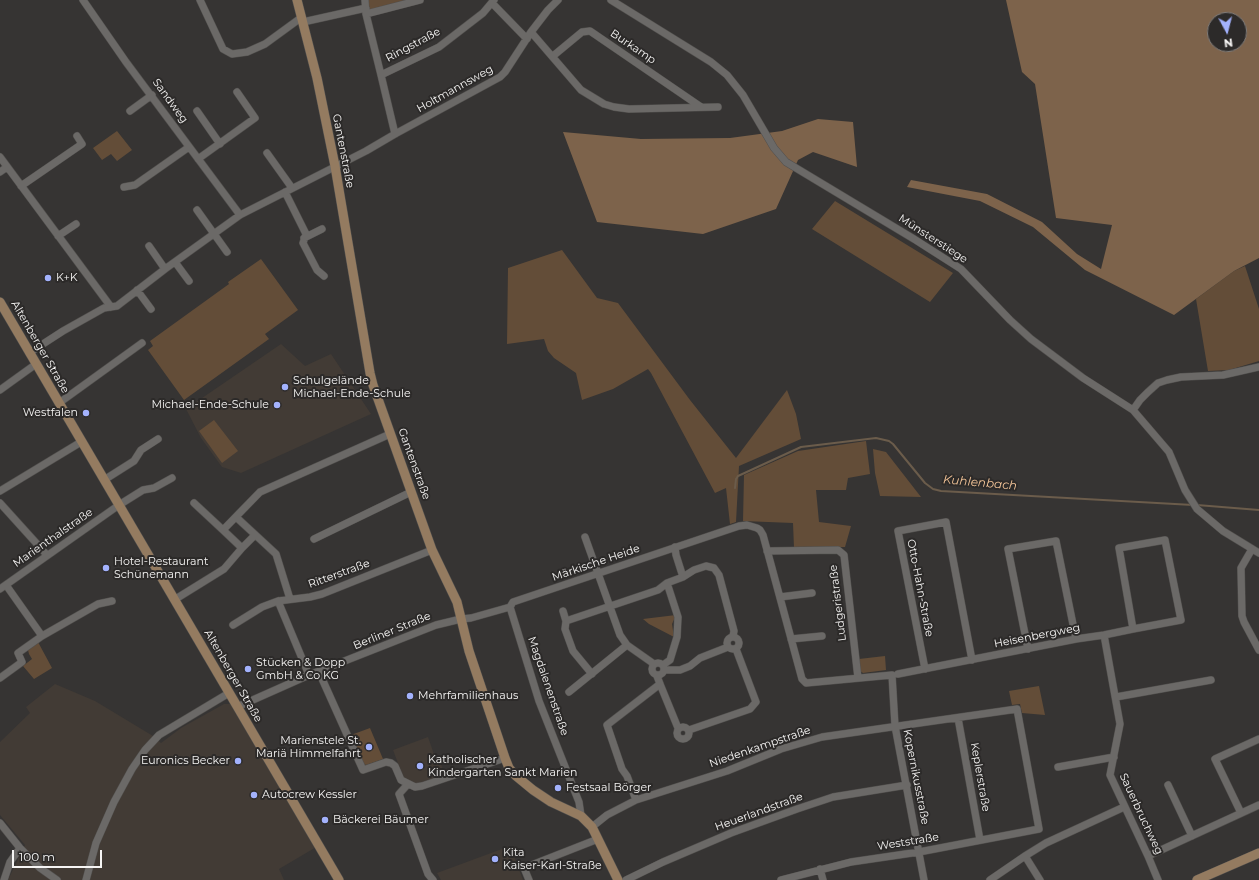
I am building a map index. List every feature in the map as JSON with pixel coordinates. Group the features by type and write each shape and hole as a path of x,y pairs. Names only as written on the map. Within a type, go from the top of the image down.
{"street":[{"path":"200,0 223,49 232,54 247,52 265,44 303,20 366,7 420,0"},
{"name":"Gantenstraße","path":"297,0 317,78 335,166 370,373 390,434 432,550 457,602 468,651 505,758 509,768 533,790 551,802 581,816 592,827 618,880"},
{"name":"Holtmannsweg","path":"29,353 63,331 104,308 117,306 240,215 366,151 500,77 505,72 531,32 558,0"},
{"name":"Münsterstiege","path":"611,0 711,62 727,75 744,95 774,148 786,162 961,269 1010,320 1031,339 1083,378 1133,410 1169,452 1185,490 1197,509 1219,528 1256,551"},
{"name":"Sandweg","path":"86,1 189,147 240,215"},
{"name":"Ringstraße","path":"381,75 439,47 483,13 493,1 527,39"},
{"name":"Ringstraße","path":"366,7 395,134"},
{"name":"Burkamp","path":"553,56 582,32 590,31 701,107"},
{"path":"531,32 581,90 604,104 629,109 718,107"},
{"path":"198,159 255,118 237,92"},
{"path":"130,111 152,95"},
{"path":"197,111 220,144"},
{"path":"21,186 82,144 77,136"},
{"path":"124,187 135,185 189,147"},
{"path":"266,153 289,190 306,234 303,243 317,270 324,276"},
{"path":"0,157 111,308"},
{"path":"0,172 7,167"},
{"path":"197,210 227,252"},
{"path":"58,236 76,224"},
{"path":"304,238 322,229"},
{"path":"149,246 165,269"},
{"path":"175,262 189,281"},
{"path":"137,290 150,309"},
{"name":"Altenberger Straße","path":"0,302 339,880"},
{"name":"Altenberger Straße","path":"59,403 142,343"},
{"path":"0,390 36,364"},
{"path":"1133,410 1140,400 1158,383 1181,377 1223,375 1259,367"},
{"path":"223,530 255,496 267,489 390,434"},
{"path":"104,480 134,461 141,450 158,439"},
{"path":"0,491 81,442"},
{"path":"118,505 143,490 154,488 172,478"},
{"path":"314,539 411,492"},
{"path":"0,503 47,555"},
{"path":"194,503 242,548"},
{"name":"Marienthalstraße","path":"3,587 118,505"},
{"path":"236,517 276,554 290,599"},
{"name":"Otto-Hahn-Straße","path":"924,669 898,531 946,522 972,660"},
{"name":"Märkische Heide","path":"461,619 471,618 510,607 513,602 739,526 747,525 760,530 768,551"},
{"path":"174,600 224,569 255,535"},
{"path":"585,536 620,635 627,644 654,664 659,663 664,668 680,670 690,666 700,658 728,647"},
{"name":"Heisenbergweg","path":"898,674 1181,620 1165,540 1118,548 1133,629"},
{"path":"1028,649 1008,549 1056,541 1076,640"},
{"path":"675,547 683,577"},
{"name":"Ritterstraße","path":"233,625 262,608 278,601 322,594 432,550"},
{"name":"Ludgeristraße","path":"768,551 838,550 844,555 858,678"},
{"path":"768,551 802,679 806,683 892,675 895,726"},
{"path":"1256,551 1241,568 1242,616 1259,650"},
{"path":"566,621 658,590 667,583 706,566 714,568 720,575 734,631 733,636"},
{"path":"657,676 662,674 664,668 670,660 677,637 678,617 667,583"},
{"path":"3,587 42,636"},
{"path":"780,597 812,593"},
{"path":"0,678 22,662 18,653 42,636 98,604 112,601"},
{"path":"278,601 309,675"},
{"name":"Magdalenenstraße","path":"510,607 539,701 579,802 581,816"},
{"path":"563,611 566,621 565,629 573,650 592,674"},
{"name":"Berliner Straße","path":"237,708 309,675 436,625 461,619"},
{"name":"Sauerbruchweg","path":"1104,635 1120,724 1110,776 1158,880"},
{"path":"733,636 728,638 726,643 732,650 736,649"},
{"path":"733,636 738,639 739,644 736,649"},
{"name":"Ludgeristraße","path":"791,639 822,636"},
{"path":"569,692 627,644"},
{"path":"689,730 750,709 756,702 736,649"},
{"path":"654,664 652,668 653,673 657,676 678,728 676,732 678,737 683,739 687,738 690,733 689,730"},
{"path":"319,672 363,770 386,762 391,763 395,766 400,780 415,787 505,758"},
{"path":"1116,697 1211,680"},
{"path":"636,800 627,776 622,769 607,725 660,684"},
{"path":"86,880 96,843 114,802 145,750 159,735 229,693"},
{"name":"Niedenkampstraße","path":"592,827 607,815 636,800 728,770 780,749 822,737 1017,709 1039,829"},
{"name":"Keplerstraße","path":"958,718 980,840"},
{"path":"678,728 683,726 689,730"},
{"name":"Kopernikusstraße","path":"895,726 924,880"},
{"path":"1241,813 1215,759 1259,739"},
{"path":"1058,767 1114,756"},
{"path":"408,784 399,794 428,874 433,880"},
{"name":"Heuerlandstraße","path":"626,880 663,862 731,833 797,809 833,798 907,785"},
{"path":"1168,785 1192,836"},
{"path":"1148,856 1259,805"},
{"path":"990,880 1046,843 1124,807"},
{"path":"0,823 20,848 40,868 57,880"},
{"name":"Weststraße","path":"780,880 852,862 919,852 1039,829"},
{"path":"529,880 524,868 598,839"},
{"path":"4,880 10,862 20,848"},
{"path":"1197,880 1259,853"},
{"path":"1025,856 1040,880"},
{"path":"820,869 823,880"}],"shaded area":[{"path":"367,0 417,0 368,13"},
{"path":"1006,0 1259,0 1259,258 1234,271 1174,315 1085,270 1033,227 980,201 907,187 911,180 987,194 1042,222 1077,254 1101,269 1112,225 1056,218 1035,84 1022,72"},
{"path":"818,119 853,122 857,167 813,152 798,160 776,209 703,234 597,222 563,132 641,139 730,138 782,131"},
{"path":"117,131 132,150 117,161 111,154 102,160 93,148"},
{"path":"835,201 953,273 930,302 812,229"},
{"path":"562,250 597,298 618,303 690,400 736,458 787,390 796,414 801,439 739,466 736,522 730,524 726,488 715,493 648,369 613,389 582,400 576,373 554,358 548,351 544,339 507,344 508,268"},
{"path":"261,259 298,310 265,334 269,339 184,400 148,350 153,346 150,341"},
{"path":"1245,266 1259,309 1259,361 1229,370 1208,371 1196,299 1234,271"},
{"name":"Schulgelände Michael-Ende-Schule","path":"281,344 305,366 331,354 371,414 241,473 222,467 201,438 186,409"},
{"path":"214,420 238,451 222,463 199,431"},
{"path":"866,441 870,474 848,478 846,490 816,490 819,522 851,526 845,547 794,548 793,523 743,521 744,475 798,451"},
{"path":"873,449 886,452 921,497 880,496 875,473"},
{"path":"676,615 672,624 674,637 649,624 643,619"},
{"path":"38,642 52,668 34,679 23,666 32,659 28,650"},
{"path":"885,656 886,670 863,673 860,671 859,659"},
{"path":"55,684 95,701 153,736 161,743 181,728 224,704 235,704 318,846 279,869 284,880 8,880 25,845 0,815 0,742 30,713 26,707"},
{"path":"1039,686 1045,715 1022,713 1020,704 1012,705 1009,691"},
{"path":"370,728 383,759 366,765 362,763 351,735"},
{"name":"Katholischer Kindergarten Sankt Marien","path":"428,737 435,757 438,756 445,775 416,784 404,779 393,750"},
{"name":"Kita Kaiser-Karl-Straße","path":"510,846 523,880 441,880 437,873"}],"waterway":[{"name":"Kuhlenbach","path":"735,488 736,479 738,476 801,447 876,438 889,441 893,444 925,483 933,489 941,491 1193,505"},
{"name":"Kuhlenbach","path":"1197,505 1259,510"}],"place":[{"name":"K+K","path":"48,278"},
{"name":"Schulgelände Michael-Ende-Schule","path":"285,387"},
{"name":"Michael-Ende-Schule","path":"277,405"},
{"name":"Westfalen","path":"86,413"},
{"name":"Hotel-Restaurant Schünemann","path":"106,568"},
{"name":"Stücken & Dopp GmbH & Co KG","path":"248,669"},
{"name":"Mehrfamilienhaus","path":"410,696"},
{"name":"Marienstele St. Mariä Himmelfahrt","path":"369,747"},
{"name":"Euronics Becker","path":"238,761"},
{"name":"Katholischer Kindergarten Sankt Marien","path":"420,766"},
{"name":"Festsaal Börger","path":"558,788"},
{"name":"Autocrew Kessler","path":"254,795"},
{"name":"Bäckerei Bäumer","path":"325,820"},
{"name":"Kita Kaiser-Karl-Straße","path":"495,859"}]}
